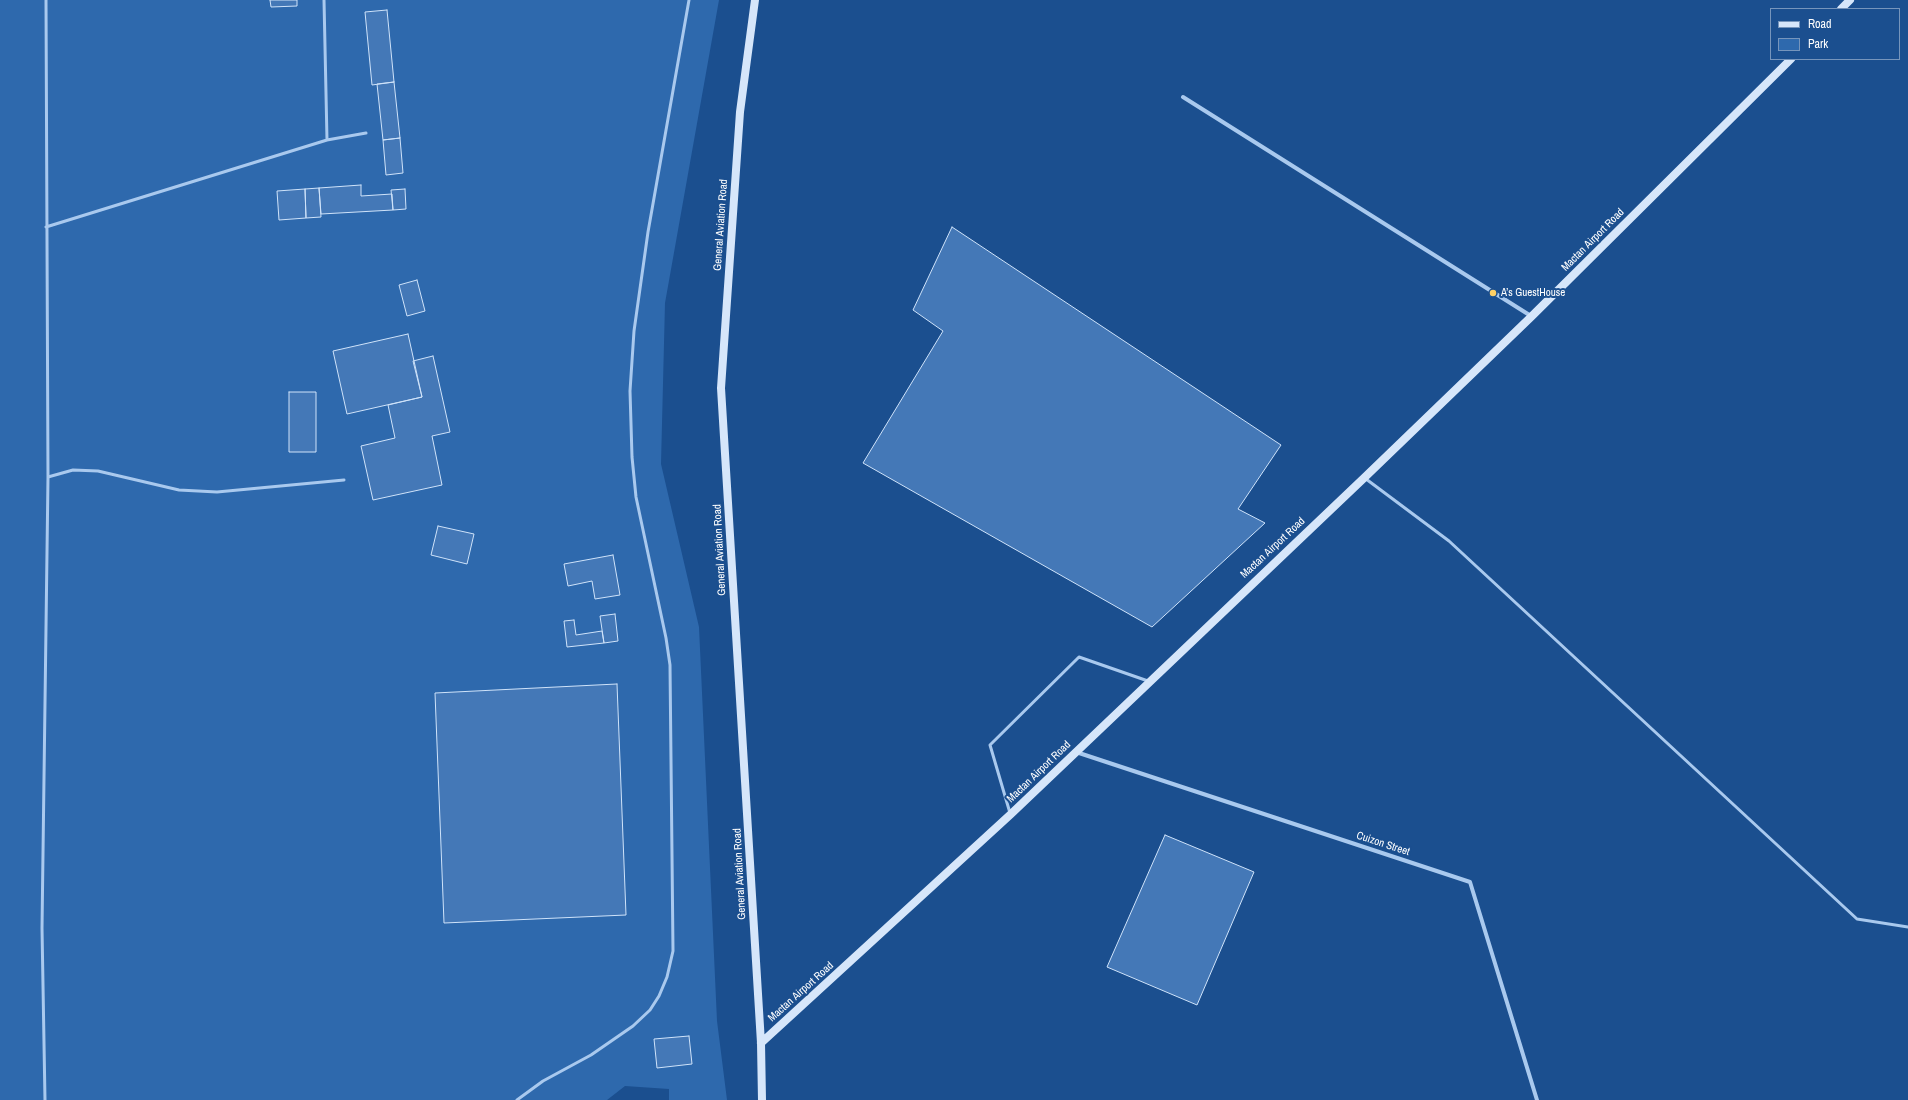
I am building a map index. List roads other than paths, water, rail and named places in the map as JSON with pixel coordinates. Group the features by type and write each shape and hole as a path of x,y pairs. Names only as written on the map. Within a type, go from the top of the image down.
{"main road":[{"name":"General Aviation Road","path":"755,0 740,112 721,388 761,1043 762,1100"},
{"path":"1842,8 1850,0"},
{"name":"Mactan Airport Road","path":"761,1043 1011,814 1148,681 1364,478 1532,316 1790,60"}],"street":[{"path":"1183,97 1532,316"},
{"name":"Cuizon Street","path":"1075,752 1470,882 1536,1100"}],"lane":[{"path":"46,0 48,477 42,928 46,1100"},
{"path":"324,0 327,140"},
{"path":"517,1100 543,1081 591,1055 633,1026 650,1010 659,996 667,977 673,951 670,665 666,638 636,497 632,457 630,391 634,330 648,232 689,0"},
{"path":"46,227 327,140 366,133"},
{"path":"48,477 73,470 98,471 179,490 217,492 344,480"},
{"path":"1364,478 1449,540 1857,919 1908,927"},
{"path":"1011,814 990,745 1079,657 1148,681"}],"place":[{"name":"A’s GuestHouse","path":"1493,293"}]}
